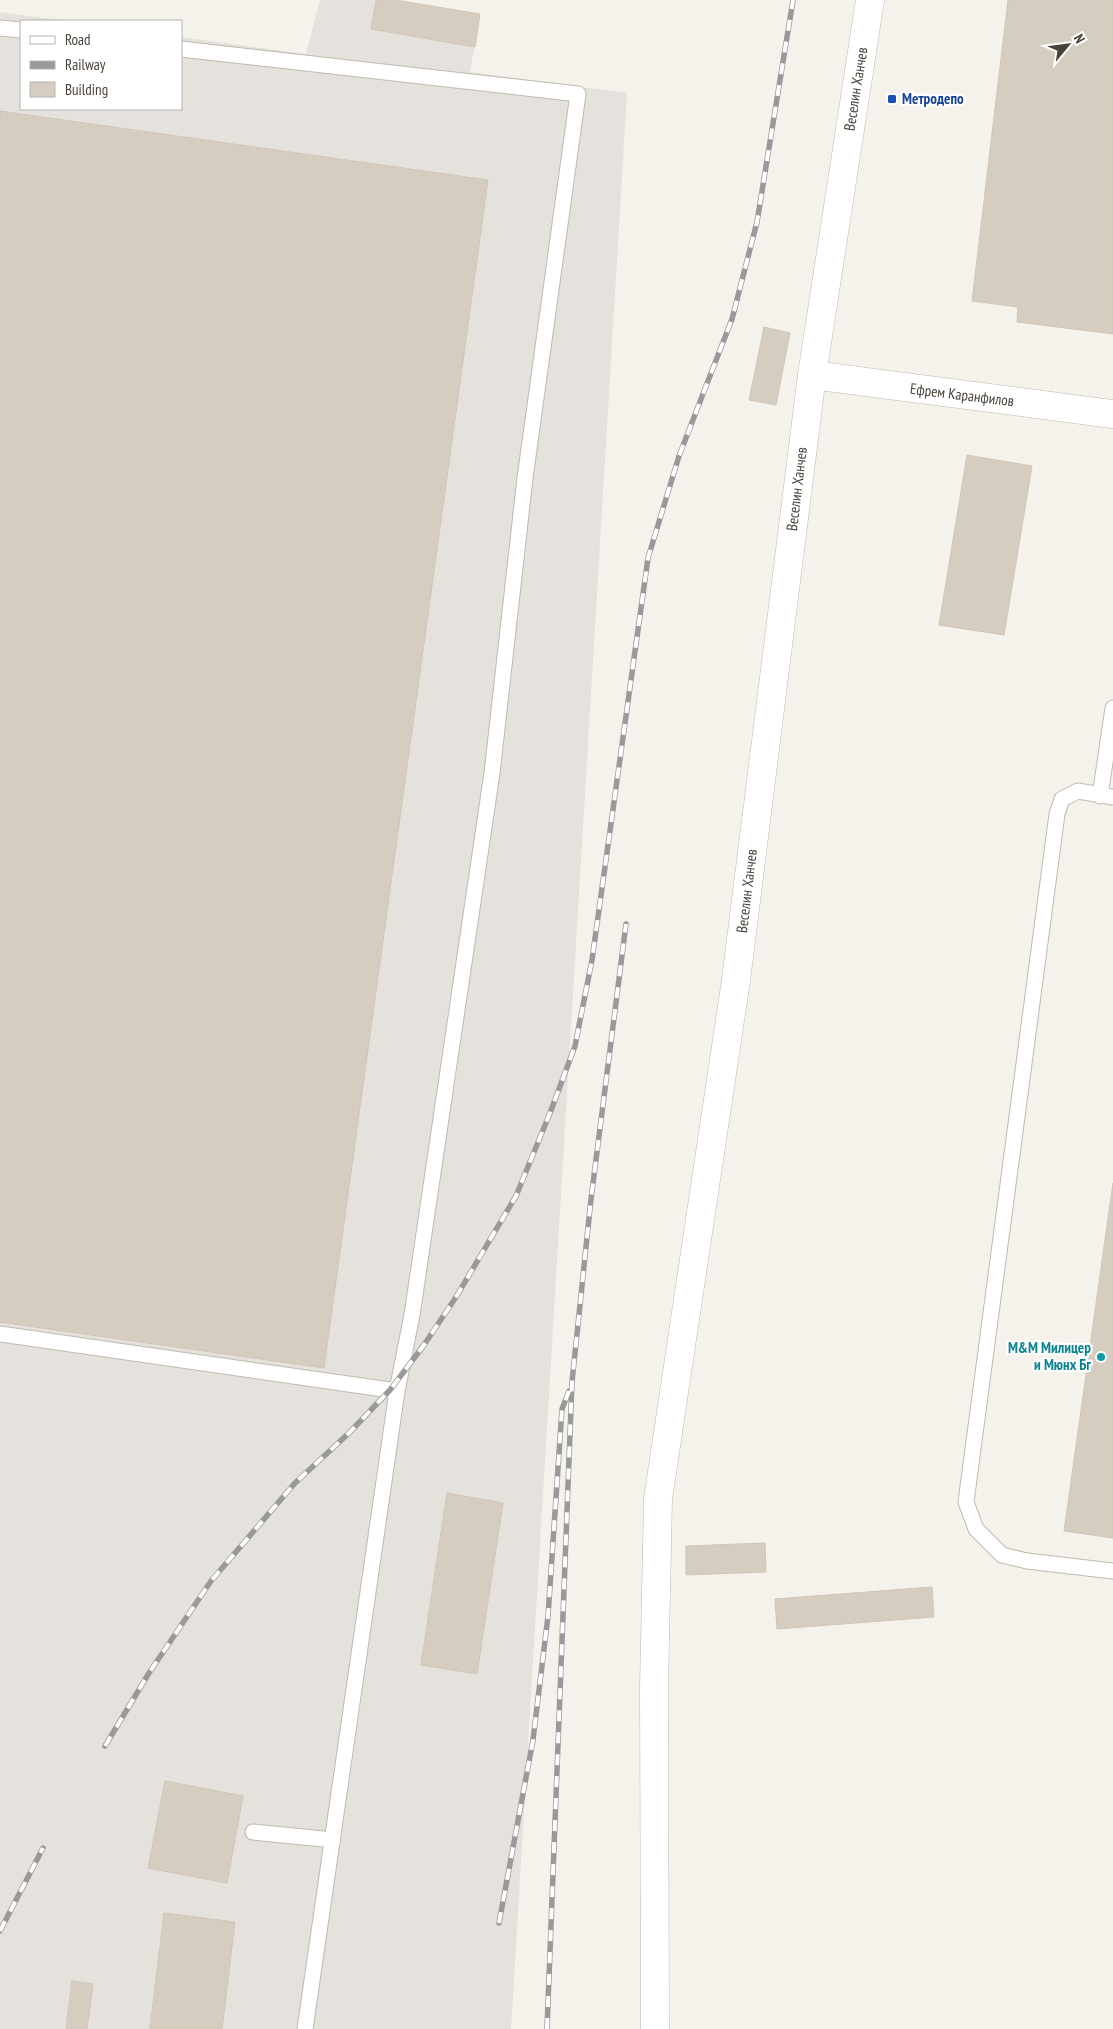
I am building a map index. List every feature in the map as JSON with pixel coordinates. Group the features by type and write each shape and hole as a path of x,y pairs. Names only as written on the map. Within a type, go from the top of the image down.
{"street":[{"name":"Веселин Ханчев","path":"655,2029 654,1688 658,1499 736,980 812,376 870,0"},
{"name":"Ефрем Каранфилов","path":"812,376 1113,414"}],"lane":[{"path":"0,28 20,30"},
{"path":"182,48 578,94 525,478 492,772 412,1315 397,1391 305,2029"},
{"path":"1113,708 1107,797 1078,791 1062,799 1057,814 966,1502 976,1530 1002,1555 1027,1561 1113,1571"},
{"path":"0,1334 397,1391"},
{"path":"253,1832 332,1840"}],"shaded area":[{"path":"320,0 395,0 480,14 470,72 627,93 511,2029 0,2029 0,12 60,20 20,20 20,110 182,110 182,37 306,54"}],"building":[{"path":"376,0 395,0 480,14 475,47 371,29"},
{"path":"1008,0 1113,0 1113,334 1017,322 1018,307 972,301"},
{"path":"0,111 488,180 324,1368 0,1322"},
{"path":"764,327 790,333 776,405 749,400"},
{"path":"967,455 1032,466 1004,635 939,625"},
{"name":"М&M Mилицер и Мюнх Бг","path":"1113,1183 1113,1538 1064,1531"},
{"path":"447,1493 503,1503 477,1674 421,1665"},
{"path":"765,1543 766,1572 686,1575 686,1546"},
{"path":"932,1587 934,1617 777,1629 775,1599"},
{"path":"165,1781 243,1796 227,1883 148,1868"},
{"path":"164,1913 235,1922 222,2029 150,2029"},
{"path":"72,1981 93,1984 87,2029 66,2029"}],"railway":[{"path":"105,1746 149,1673 211,1581 295,1483 349,1433 390,1390 424,1345 456,1297 516,1196 550,1113 575,1046 592,960 648,558 679,456 732,319 757,222 793,0"},
{"path":"547,2029 572,1382 591,1199 626,924"},
{"path":"499,1923 533,1740 548,1616 562,1409 569,1391"},
{"path":"0,1931 43,1848"}],"place":[{"name":"Метродепо","path":"892,99"},
{"name":"М&M Mилицер и Мюнх Бг","path":"1101,1357"}]}
